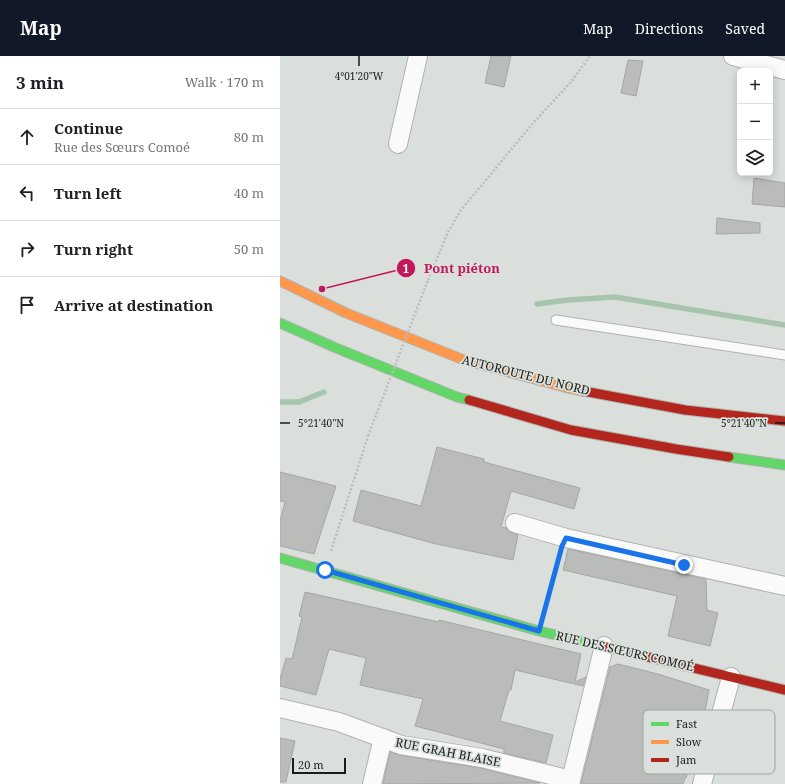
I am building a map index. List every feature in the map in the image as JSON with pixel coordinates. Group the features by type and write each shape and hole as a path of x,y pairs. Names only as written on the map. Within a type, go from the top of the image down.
{"main road":[{"name":"AUTOROUTE DU NORD","path":"280,281 346,313 464,360 564,387 677,409 785,421"},
{"path":"280,323 336,348 457,397 571,430 676,449 785,465"},
{"name":"RUE DES SŒURS COMOÉ","path":"281,562 325,570 539,631 785,690"}],"street":[{"path":"398,144 418,56"},
{"path":"734,56 785,70"},
{"path":"515,523 566,538 785,586"},
{"path":"570,782 604,646"},
{"path":"722,710 731,676"},
{"name":"RUE GRAH BLAISE","path":"280,708 339,722 401,745 482,758 570,782"},
{"path":"372,784 383,738"},
{"path":"702,784 705,774"}],"lane":[{"path":"556,320 785,355"}],"path":[{"path":"325,570 368,436 448,232 461,210 534,122 571,82 590,56"},
{"path":"539,631 562,546 566,538"}],"building":[{"path":"491,56 511,56 504,87 485,83"},
{"path":"628,60 643,61 636,96 621,93"},
{"path":"754,178 785,183 785,207 752,204"},
{"path":"717,218 760,223 760,233 716,234"},
{"path":"437,447 484,459 484,462 580,488 574,509 511,491 501,527 506,528 512,533 518,535 513,560 432,543 353,521 361,490 421,506"},
{"path":"280,472 336,486 314,554 280,546 280,521 285,502 280,501"},
{"path":"568,549 706,579 707,610 718,613 710,646 668,636 677,596 563,570"},
{"path":"305,592 439,622 439,620 581,654 575,682 586,677 583,686 515,670 511,690 509,690 500,721 553,735 546,763 504,753 504,749 415,726 423,699 360,685 366,658 329,649 316,695 280,686 280,679 286,658 292,659 302,617 299,616"},
{"path":"618,664 658,674 709,690 705,710 643,710 643,774 687,774 683,784 581,784 610,667"},
{"path":"280,738 295,741 286,782 280,782"},
{"path":"390,752 399,755 480,768 540,783 383,784"}],"waterway":[{"path":"537,304 568,300 615,297 785,325"},
{"path":"280,402 299,402 324,392"}],"traffic: fast":[{"path":"280,323 336,348 457,397 469,400"},
{"path":"729,457 785,465"},
{"path":"280,558 539,631 602,646"}],"traffic: slow":[{"path":"280,281 346,313 464,360 583,391"}],"traffic: jam":[{"path":"583,391 685,410 785,421"},
{"path":"469,400 571,430 729,457"},
{"path":"602,646 785,690"}],"place":[{"name":"Pont piéton","path":"322,289"}],"route":[{"path":"325,570 539,631 562,546 566,538 572,538 684,565"}]}
